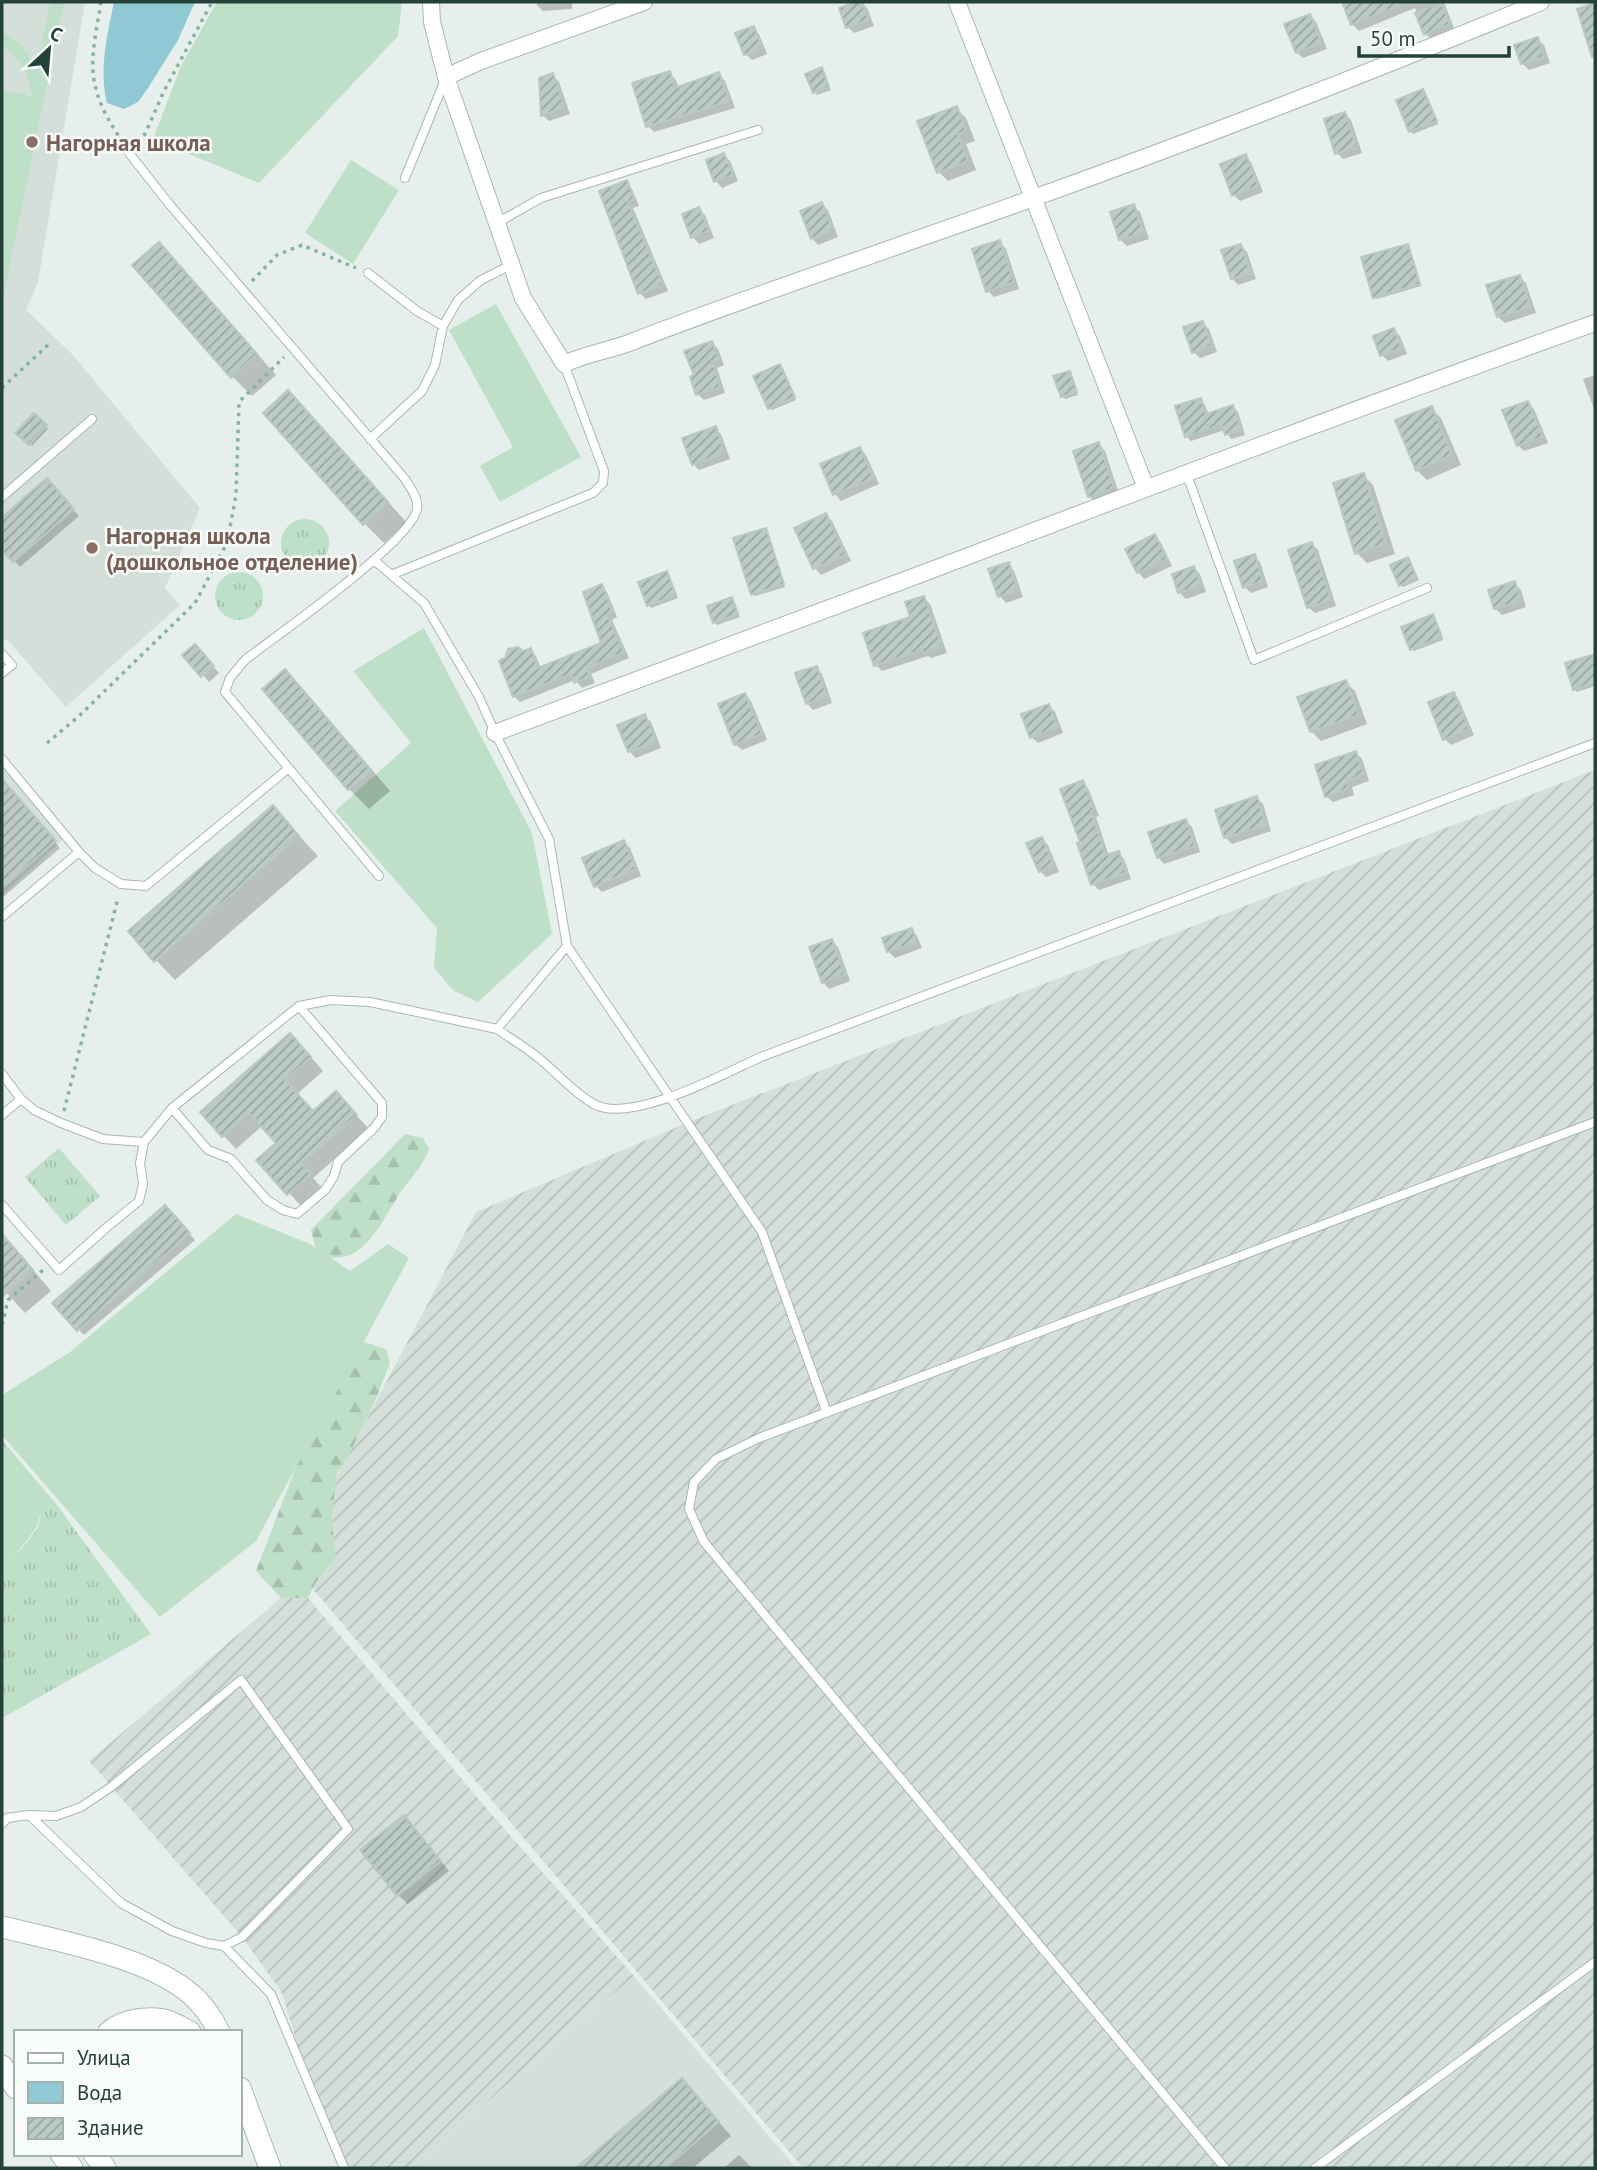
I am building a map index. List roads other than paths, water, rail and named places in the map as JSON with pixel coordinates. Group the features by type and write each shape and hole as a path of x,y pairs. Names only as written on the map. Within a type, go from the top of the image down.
{"main road":[{"path":"2,1927 105,1953 172,1980 198,2000 218,2030"},
{"path":"111,2030 134,2020 165,2021 185,2030"},
{"path":"2,2066 14,2085"},
{"path":"242,2093 270,2168"}],"street":[{"path":"431,2 446,78 523,298 564,364 579,356 615,349 724,307 1033,199 1378,69 1541,2"},
{"path":"446,78 481,61 644,2"},
{"path":"957,2 1146,488"},
{"path":"495,733 1186,472 1595,323"}],"lane":[{"path":"405,178 446,78"},
{"path":"497,223 541,198 758,130"},
{"path":"129,153 170,205 405,480 416,498 417,510 406,528 375,561 245,660 230,678 225,692 379,876"},
{"path":"370,439 422,391 435,365 443,326 458,300 481,281 511,265"},
{"path":"368,273 417,311 443,326"},
{"path":"391,575 593,493 603,484 604,471 564,364"},
{"path":"2,497 92,419"},
{"path":"1186,472 1254,660 1427,588"},
{"path":"375,561 425,603 480,697 495,733 549,839 567,946 762,1232 827,1413"},
{"path":"2,654 12,665 2,674"},
{"path":"2,1205 60,1270 139,1202 143,1184 140,1163 144,1142 172,1108 299,1006 331,1000 370,1002 497,1029 538,1057 596,1106 639,1107 669,1097 761,1057 1595,743"},
{"path":"2,759 95,868 121,884 146,886 289,768"},
{"path":"2,917 79,852"},
{"path":"497,1029 567,946"},
{"path":"172,1108 208,1150 232,1159 267,1200 283,1210 297,1214 325,1190 338,1162 382,1117 382,1103 299,1006"},
{"path":"2,1074 34,1110 61,1123 103,1139 144,1142"},
{"path":"2,1115 22,1099"},
{"path":"1225,2168 704,1542 690,1509 694,1482 716,1459 760,1438 1595,1122"},
{"path":"2,1824 7,1818 29,1815 56,1816 80,1807 111,1787 240,1680 348,1829 242,1937 224,1946 206,1943 172,1931 121,1903 29,1815"},
{"path":"224,1946 271,1994 344,2168"},
{"path":"1315,2168 1595,1962"}],"water":[{"path":"114,2 195,2 178,40 148,88 138,102 124,109 107,103 105,90 105,52"}],"place":[{"name":"Нагорная школа","path":"32,142"},
{"name":"Нагорная школа (дошкольное отделение)","path":"92,548"}]}
